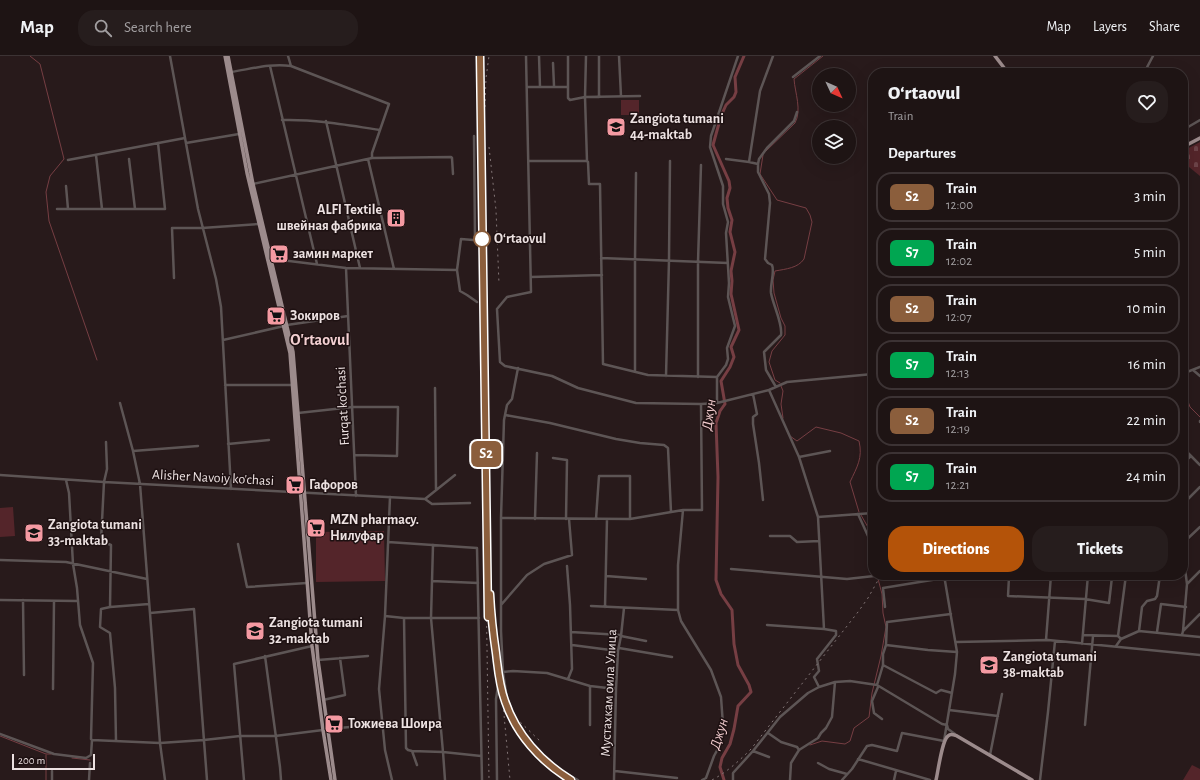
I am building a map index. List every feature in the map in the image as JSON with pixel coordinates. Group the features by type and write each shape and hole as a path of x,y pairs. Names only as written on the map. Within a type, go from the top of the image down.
{"main road":[{"path":"226,56 231,72 270,261"},
{"path":"226,56 247,173 294,361 312,646 325,729 331,780"},
{"path":"995,56 1004,68"},
{"path":"1188,144 1200,138"},
{"path":"286,325 290,353 325,729 335,780"},
{"path":"936,780 944,741 950,734 957,736 990,754 1032,780"}],"street":[{"path":"170,56 202,228 216,279 221,307 230,489"},
{"path":"288,56 291,66"},
{"path":"526,56 532,292 507,297 497,309 500,362 505,366 552,376 578,388 636,403 717,403 769,390 788,382 868,374"},
{"path":"539,56 540,87"},
{"path":"568,56 569,99 585,97 640,96"},
{"path":"586,56 585,97 589,184 600,184 603,364 648,375 717,377"},
{"path":"599,56 600,97"},
{"path":"619,56 620,96"},
{"path":"717,403 717,377 726,365 728,359 727,348 735,326 728,297 726,233 728,222 723,204 722,186 710,146 711,136 738,56"},
{"path":"748,162 760,91 773,56"},
{"path":"793,77 820,56"},
{"path":"1147,68 1153,56"},
{"path":"553,63 554,86"},
{"path":"231,72 270,66 291,66 388,104 389,105 372,153 372,158"},
{"path":"270,66 317,264"},
{"path":"527,87 568,87"},
{"path":"776,387 766,370 764,352 780,335 781,326 771,292 773,268 772,265 765,259 770,203 769,194 758,172 758,164 759,159 767,148 794,121 797,112"},
{"path":"282,120 302,119 326,121 380,130"},
{"path":"1188,127 1200,120"},
{"path":"326,121 360,268"},
{"path":"186,143 240,134"},
{"path":"474,136 475,239 461,239 457,270 460,292 477,302"},
{"path":"68,160 185,138"},
{"path":"57,208 165,208 158,143"},
{"path":"96,155 102,208"},
{"path":"253,184 372,158 451,157 453,174"},
{"path":"129,159 134,208"},
{"path":"368,159 394,269"},
{"path":"726,159 758,164"},
{"path":"529,161 587,161"},
{"path":"666,376 670,161"},
{"path":"698,377 698,262 701,165"},
{"path":"635,371 636,173"},
{"path":"66,186 68,208"},
{"path":"174,278 172,228 202,228 260,224"},
{"path":"601,258 728,263"},
{"path":"270,261 281,260 346,268 457,270"},
{"name":"Furqat ko'chasi","path":"346,268 356,496"},
{"path":"531,277 602,275"},
{"path":"223,340 286,325 348,316"},
{"path":"1188,372 1200,367"},
{"path":"511,708 507,699 503,672 500,631 501,518 504,420 507,405 512,399 518,368"},
{"path":"1193,370 1200,376"},
{"path":"225,385 293,385"},
{"path":"436,388 436,490"},
{"path":"769,390 799,457 818,517 824,629"},
{"path":"753,394 757,414 753,417 753,424 763,500"},
{"path":"120,403 140,484 160,743 165,780"},
{"path":"501,518 630,520 683,510 702,510 701,404"},
{"path":"298,413 353,407 398,407 397,456 355,455"},
{"path":"505,415 550,423 616,439 664,445 668,448 671,512"},
{"path":"228,444 269,440"},
{"path":"106,442 106,469 101,541 111,545 110,608"},
{"path":"133,451 198,446"},
{"path":"799,457 830,451"},
{"path":"535,519 537,453"},
{"path":"1188,454 1200,465"},
{"path":"501,606 527,575 544,564 572,555 568,519 567,460 553,458"},
{"name":"Alisher Navoiy ko'chasi","path":"0,475 66,480 425,499 432,504 470,503"},
{"path":"425,499 455,475"},
{"path":"596,519 599,476 630,476 630,520"},
{"path":"0,734 54,754 86,758 91,755 93,663 80,625 77,588 73,564 69,493 66,480"},
{"path":"1188,499 1200,487"},
{"path":"390,497 385,616 379,689 385,750 392,780"},
{"path":"683,510 678,565 678,610 681,621 711,670 721,697 723,725 721,744 714,756 706,778 702,780"},
{"path":"818,517 868,513"},
{"path":"858,514 868,536"},
{"path":"605,607 607,519"},
{"path":"1188,538 1200,527"},
{"path":"770,536 790,536 797,542 819,541"},
{"path":"388,542 477,548 480,756 482,780"},
{"path":"238,544 247,587 307,583"},
{"path":"434,545 431,618 445,780"},
{"path":"0,560 66,562 147,580"},
{"path":"567,566 572,645 572,670 568,679"},
{"path":"731,569 821,578 847,579 868,577"},
{"path":"1187,584 1200,571"},
{"path":"606,576 646,579"},
{"path":"885,607 883,588 927,580"},
{"path":"842,780 867,746 872,745 897,751 902,733 944,741 957,652 945,580"},
{"path":"1009,580 1008,596 1085,599 1109,603 1112,580"},
{"path":"1046,640 1051,580"},
{"path":"1082,644 1087,580"},
{"path":"1118,636 1126,580"},
{"path":"1139,631 1142,608 1147,601 1155,599 1157,596 1159,580"},
{"path":"1182,635 1186,606 1186,580"},
{"path":"432,581 478,583"},
{"path":"0,600 77,601"},
{"path":"23,600 24,675"},
{"path":"53,689 54,601"},
{"path":"116,741 115,688 110,633 100,626 101,609 149,604"},
{"path":"1157,632 1161,604 1186,606"},
{"path":"590,606 678,610"},
{"name":"Мустахкам оила Улица","path":"614,780 616,688 624,608"},
{"path":"150,613 194,609 207,780"},
{"path":"882,719 874,713 872,700 878,686 883,665 887,622 951,614"},
{"path":"1183,631 1200,614"},
{"path":"385,616 404,618 479,618"},
{"path":"404,618 406,746 408,750 480,756"},
{"path":"767,625 836,631 836,635 817,659 819,670 814,677 819,687"},
{"path":"1116,646 1121,639 1139,631 1200,636"},
{"path":"571,632 621,636 646,641"},
{"path":"1082,635 1118,636 1121,639"},
{"path":"1085,725 1093,636"},
{"path":"956,642 1046,640 1200,654"},
{"path":"1040,780 1054,641"},
{"path":"572,645 619,649 672,657"},
{"path":"886,645 957,652"},
{"path":"244,780 234,664 312,646"},
{"path":"265,656 280,767 280,780"},
{"path":"318,660 368,656"},
{"path":"323,700 345,696 340,658"},
{"path":"883,665 936,693 941,690 952,693"},
{"path":"503,672 513,671 547,673 590,686 616,688"},
{"path":"497,780 496,699 499,680 503,672"},
{"path":"733,780 733,773 780,717 808,693 819,687 835,682 850,681 878,686 942,724 947,725"},
{"path":"790,780 790,763 799,750 818,738 832,717 835,682"},
{"path":"590,686 590,725"},
{"path":"990,754 1002,694"},
{"path":"949,710 998,716"},
{"path":"92,740 160,743 240,736 275,736 325,729 383,724"},
{"path":"947,725 948,729 957,736"},
{"path":"768,733 781,742 797,747 799,750"},
{"path":"412,750 417,765"},
{"path":"753,751 769,757"},
{"path":"858,759 930,780"},
{"path":"89,780 90,763"},
{"path":"818,763 829,769 847,774"},
{"path":"894,780 896,770"},
{"path":"52,771 52,780"},
{"path":"615,771 677,778"},
{"path":"565,772 578,780"}],"green space":[{"path":"621,100 639,100 639,115 621,115"},
{"path":"1200,142 1200,176 1188,166 1188,148"},
{"path":"13,507 15,536 0,537 0,508"},
{"path":"384,531 385,581 316,582 316,532"},
{"path":"1192,765 1200,769 1200,780 1183,780"}],"waterway":[{"path":"30,56 40,64 64,159 50,176 46,192 49,221 97,360"},
{"name":"Джун","path":"724,780 720,767 722,758 730,744 738,706 751,692 749,685 738,665 734,644 732,610 721,594 716,580 718,477 716,423 720,411 725,404 721,381 730,367 734,357 731,347 739,330 731,294 731,271 735,252 730,232 732,220 728,208 727,198 730,188 729,181 713,145 721,116 726,105 734,97 736,92 735,77 744,56"},
{"path":"766,151 795,123 797,118 798,107 794,79 823,56"},
{"path":"763,155 760,174 777,200 806,208 812,222 804,259 795,266 775,271 773,280 774,293 781,318 785,326 785,335 772,351 769,362 775,380 780,383"},
{"path":"781,386 783,391 781,404 783,418"},
{"path":"1188,401 1190,407 1200,417"},
{"path":"790,436 797,441 816,427 841,433 859,441 860,457 850,482 859,512"},
{"path":"861,515 868,527"},
{"path":"810,745 822,741 845,744 850,741 854,728 869,717 872,693 886,627 883,613 882,594 878,580"},
{"path":"0,736 46,754 51,754"},
{"path":"46,755 46,780"},
{"path":"72,758 90,760"}],"railway":[{"path":"478,56 489,780"},
{"path":"485,107 486,78 489,56"},
{"path":"489,147 496,210 499,284"},
{"path":"712,780 733,766 751,749 858,612 878,580"},
{"path":"491,617 501,686 503,696 510,713 523,736 540,756 571,780"},
{"path":"503,704 510,780"},
{"path":"516,718 541,742"}],"train":[{"name":"S2","path":"480,56 488,617 490,594 500,679 505,701 516,724 528,743 536,752 560,774 571,780"}],"place":[{"name":"Zangiota tumani 44-maktab","path":"616,127"},
{"name":"ALFI Textile швейная фабрика","path":"396,218"},
{"name":"Oʻrtaovul","path":"482,239"},
{"name":"замин маркет","path":"279,254"},
{"name":"Зокиров","path":"276,316"},
{"name":"Гафоров","path":"295,485"},
{"name":"MZN pharmacy. Нилуфар","path":"316,528"},
{"name":"Zangiota tumani 33-maktab","path":"34,533"},
{"name":"Zangiota tumani 32-maktab","path":"255,631"},
{"name":"Zangiota tumani 38-maktab","path":"989,665"},
{"name":"Тожиева Шоира","path":"334,724"}],"district":[{"name":"O'rtaovul","path":"320,340"}]}
